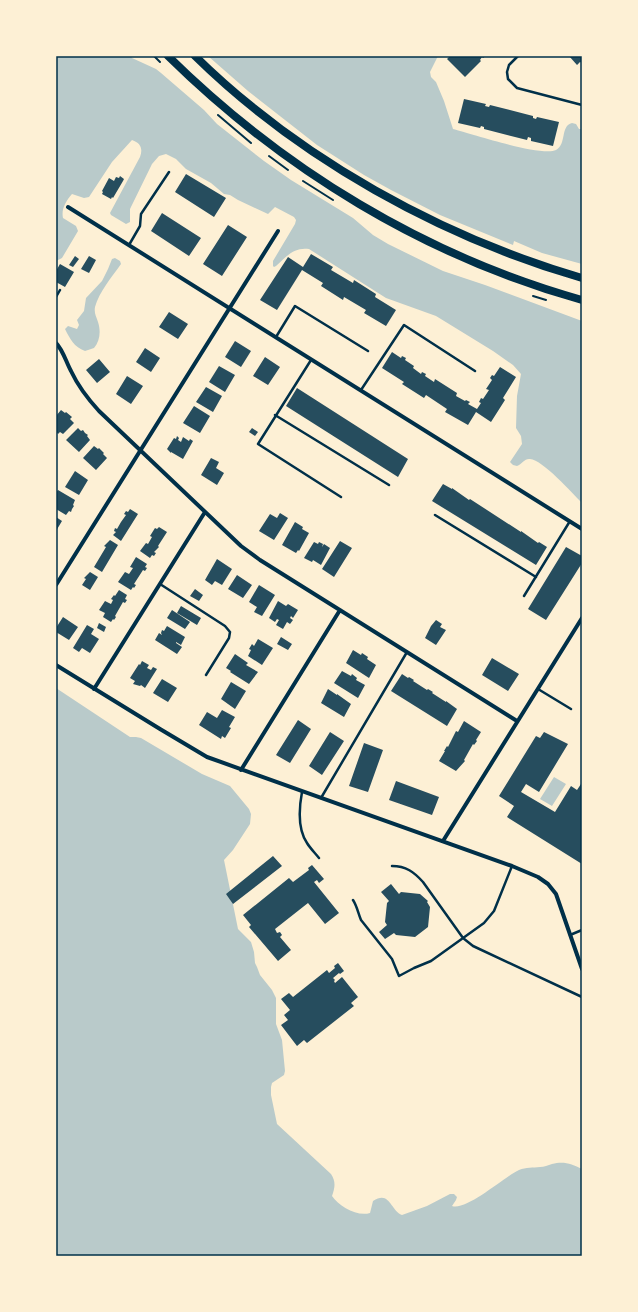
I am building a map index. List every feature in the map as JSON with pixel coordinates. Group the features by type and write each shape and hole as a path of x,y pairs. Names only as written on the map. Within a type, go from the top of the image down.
{"highway":[{"path":"168,56 218,103 256,134 301,167 358,204 424,239 474,262 530,284 582,300"},
{"path":"195,56 242,98 284,131 326,160 367,185 434,221 484,244 532,262 582,278"}],"street":[{"path":"68,207 582,529"},
{"path":"56,586 278,231"},
{"path":"56,343 60,347 70,371 82,392 107,420 241,546 260,560 517,721"},
{"path":"94,689 205,512"},
{"path":"242,770 340,610"},
{"path":"443,841 582,618"},
{"path":"56,665 202,754 219,762 443,841 538,877 556,894 582,968"}],"lane":[{"path":"518,56 510,65 507,72 508,79 517,88 582,106"},
{"path":"129,245 140,226 141,214 169,172"},
{"path":"56,298 60,290"},
{"path":"276,338 296,306 368,351"},
{"path":"361,391 404,325 475,371"},
{"path":"311,360 258,444 341,497"},
{"path":"275,415 389,485"},
{"path":"435,515 536,577"},
{"path":"524,596 570,521"},
{"path":"160,584 225,626 230,632 229,638 206,675"},
{"path":"321,798 407,652"},
{"path":"538,689 571,708"},
{"path":"302,792 299,808 302,833 306,842 319,858"},
{"path":"392,866 406,868 415,874 423,882 463,938 473,946 582,997"},
{"path":"353,900 357,906 358,914 361,920 392,959 399,976 431,961 484,923 492,914 500,900 512,866"},
{"path":"570,935 582,930"}],"shaded area":[{"path":"56,56 131,56 132,58 156,69 204,110 217,124 264,161 291,180 353,218 373,235 388,244 443,271 582,321 582,503 550,471 536,461 527,459 517,466 510,462 522,444 521,436 516,428 517,396 521,374 513,365 436,316 386,298 309,249 299,249 295,251 274,267 273,261 295,224 296,220 294,217 275,207 268,214 230,195 224,194 211,183 186,169 176,159 166,154 159,156 152,164 130,209 130,222 126,224 110,213 140,157 140,147 135,141 132,140 112,162 89,197 84,198 72,194 64,205 63,218 76,226 78,231 62,258 56,261"},
{"path":"208,56 438,56 430,72 431,77 436,82 453,129 522,148 548,151 556,150 559,147 568,125 572,123 576,124 579,129 582,129 582,264 542,253 514,241 513,245 440,215 364,175 317,145 248,91"},
{"path":"115,258 120,261 121,264 103,290 95,307 99,329 99,339 94,348 85,351 75,345 65,329 68,326 77,329 79,325 77,320 84,311 86,298 102,281 112,259"},
{"path":"56,688 130,737 141,738 202,774 230,786 249,809 251,814 250,824 233,850 224,860 238,929 251,942 255,963 260,975 272,990 276,998 276,1024 282,1040 285,1071 284,1075 272,1083 271,1087 271,1095 277,1124 331,1174 334,1180 334,1190 332,1196 335,1200 349,1210 365,1214 370,1213 373,1201 383,1198 386,1199 398,1213 402,1215 427,1206 450,1194 454,1194 457,1197 452,1206 459,1206 467,1203 476,1199 512,1174 522,1169 543,1167 556,1163 568,1164 582,1169 582,1256 56,1256"},
{"path":"554,777 566,784 552,806 540,799"}],"building":[{"path":"450,56 486,56 483,58 482,57 480,60 481,61 465,77 447,59"},
{"path":"569,56 582,56 582,63 580,62 577,65"},
{"path":"464,99 486,104 485,106 489,107 490,105 533,116 533,118 536,119 537,117 559,122 553,146 531,141 531,138 528,137 527,140 484,129 484,127 481,126 480,128 458,123"},
{"path":"186,174 226,198 214,217 175,192"},
{"path":"120,176 124,179 113,198 112,197 111,199 102,194 102,191 109,178 114,181 116,177 119,178"},
{"path":"162,213 201,238 189,256 151,231"},
{"path":"228,225 247,237 222,276 203,264"},
{"path":"311,254 333,267 331,270 353,283 354,280 376,294 375,297 396,310 386,326 364,313 366,310 344,297 343,300 321,286 323,283 302,270 277,310 260,300 288,257 303,267"},
{"path":"75,256 79,259 73,267 69,265"},
{"path":"89,256 96,260 89,273 81,269"},
{"path":"60,264 74,272 65,287 56,282 56,271"},
{"path":"169,312 188,324 178,339 159,327"},
{"path":"235,341 251,351 241,367 225,357"},
{"path":"145,348 160,358 151,372 136,362"},
{"path":"392,352 401,358 402,356 406,358 405,360 414,366 413,368 421,374 422,372 426,374 425,376 434,382 435,379 457,393 456,396 470,402 468,404 477,409 481,403 479,402 481,398 483,399 489,390 486,389 492,380 490,378 492,375 494,376 500,367 516,377 503,398 505,400 491,422 476,412 468,425 445,412 447,409 426,395 424,398 402,384 404,382 382,368"},
{"path":"265,357 280,367 268,385 253,376"},
{"path":"99,359 110,372 97,383 86,370"},
{"path":"219,366 235,375 225,392 209,382"},
{"path":"127,376 143,386 131,404 116,394"},
{"path":"206,387 222,396 213,412 196,402"},
{"path":"297,388 408,459 398,477 286,406"},
{"path":"194,406 210,416 200,433 183,423"},
{"path":"61,410 72,417 70,419 74,423 63,434 60,432 58,434 56,431 56,416"},
{"path":"78,428 81,431 83,430 88,435 87,436 90,440 79,452 66,440"},
{"path":"252,428 258,432 255,436 249,432"},
{"path":"177,436 179,438 178,440 181,442 183,437 189,441 190,439 193,441 183,459 171,453 167,449"},
{"path":"94,446 98,449 99,448 107,458 96,470 83,458"},
{"path":"211,458 219,462 216,468 224,473 217,485 201,475"},
{"path":"75,471 88,480 79,495 65,487"},
{"path":"443,484 452,488 469,500 470,499 538,543 539,542 547,547 536,565 432,501"},
{"path":"58,490 75,500 71,512 69,511 66,515 56,509 56,493"},
{"path":"130,509 138,514 121,541 113,535 116,532 114,531 126,515 124,514 126,511 128,512"},
{"path":"280,513 288,518 274,540 259,531 270,514 277,518"},
{"path":"56,517 62,521 56,531"},
{"path":"295,522 309,533 299,551 298,550 296,553 282,545"},
{"path":"159,527 167,532 158,546 159,547 154,552 156,553 150,558 140,551 146,543 148,544 152,537 150,536 155,528 157,529"},
{"path":"110,540 118,545 102,572 94,567 106,547 104,546"},
{"path":"340,541 352,548 334,577 322,569"},
{"path":"314,542 323,544 322,547 324,544 330,548 321,565 313,560 312,562 304,558"},
{"path":"566,547 582,556 582,563 546,620 528,609"},
{"path":"136,557 147,564 145,567 147,568 145,571 143,570 134,584 136,585 131,590 118,582 125,572 129,574 133,568 130,567"},
{"path":"217,559 232,569 222,585 215,581 212,585 205,580"},
{"path":"90,572 98,577 90,590 82,585 86,579 84,578"},
{"path":"237,575 252,585 243,598 228,589"},
{"path":"259,585 275,595 262,616 254,612 257,607 249,602"},
{"path":"195,589 203,595 199,601 190,596"},
{"path":"119,590 127,595 125,599 127,600 125,603 123,602 115,616 116,617 111,622 103,617 105,613 99,610 105,601 111,604 113,600 111,599"},
{"path":"278,601 286,606 288,604 298,610 293,618 291,616 290,618 293,620 290,624 287,622 283,629 276,625 279,620 277,619 275,622 269,618"},
{"path":"181,606 201,618 197,625 177,613"},
{"path":"172,610 190,622 185,629 167,618"},
{"path":"63,617 78,627 69,640 56,632 56,628"},
{"path":"436,620 442,624 440,627 446,630 436,645 425,638"},
{"path":"99,623 106,627 104,632 97,628"},
{"path":"87,625 94,629 91,634 99,639 90,653 82,648 79,652 73,648"},
{"path":"167,626 185,637 181,645 176,642 182,647 177,654 155,640 159,633 162,635 162,630 164,631"},
{"path":"281,637 292,644 288,650 277,644"},
{"path":"258,639 273,648 262,665 248,656 251,650 249,649 252,644 254,646"},
{"path":"353,650 361,655 362,653 368,657 367,659 376,665 369,678 346,663"},
{"path":"235,654 248,663 246,665 258,672 249,684 226,668"},
{"path":"492,658 519,674 508,691 482,675"},
{"path":"142,661 149,665 147,668 151,670 153,667 157,669 145,688 141,685 133,684 135,681 130,678"},
{"path":"342,671 351,676 352,674 357,678 356,680 365,685 358,698 334,683"},
{"path":"402,674 414,680 413,681 427,690 428,689 433,692 432,693 457,709 447,726 391,691"},
{"path":"162,679 177,688 168,702 153,693"},
{"path":"231,682 246,691 235,709 221,699"},
{"path":"328,689 351,704 344,717 321,703"},
{"path":"222,710 235,717 225,738 222,736 221,739 199,725 207,712 217,718"},
{"path":"298,720 311,729 290,763 276,755"},
{"path":"464,721 481,732 476,740 477,741 474,745 473,744 464,760 465,761 456,771 439,761 456,731 458,732"},
{"path":"330,732 344,741 322,775 309,766"},
{"path":"544,732 568,744 539,792 526,784 521,792 555,812 571,786 577,790 581,784 582,785 582,864 507,817 514,806 499,796 536,736 540,738"},
{"path":"364,743 383,750 368,792 349,786"},
{"path":"396,781 439,797 432,815 389,800"},
{"path":"273,856 282,866 233,904 226,894"},
{"path":"312,865 324,879 319,883 317,880 314,882 339,913 325,924 308,903 275,929 277,933 280,932 282,935 280,937 291,950 278,961 249,927 251,925 243,915 289,878 293,882 309,870 308,868"},
{"path":"391,884 399,894 401,892 420,894 428,901 427,902 430,907 428,927 415,937 396,935 394,933 385,939 379,932 387,925 385,922 387,903 389,901 381,892"},
{"path":"338,963 344,971 333,978 335,980 334,981 335,983 342,977 358,997 351,1003 354,1006 307,1043 304,1040 297,1046 281,1025 288,1020 284,1015 290,1010 281,999 289,993 293,997 327,970 329,973"}]}
